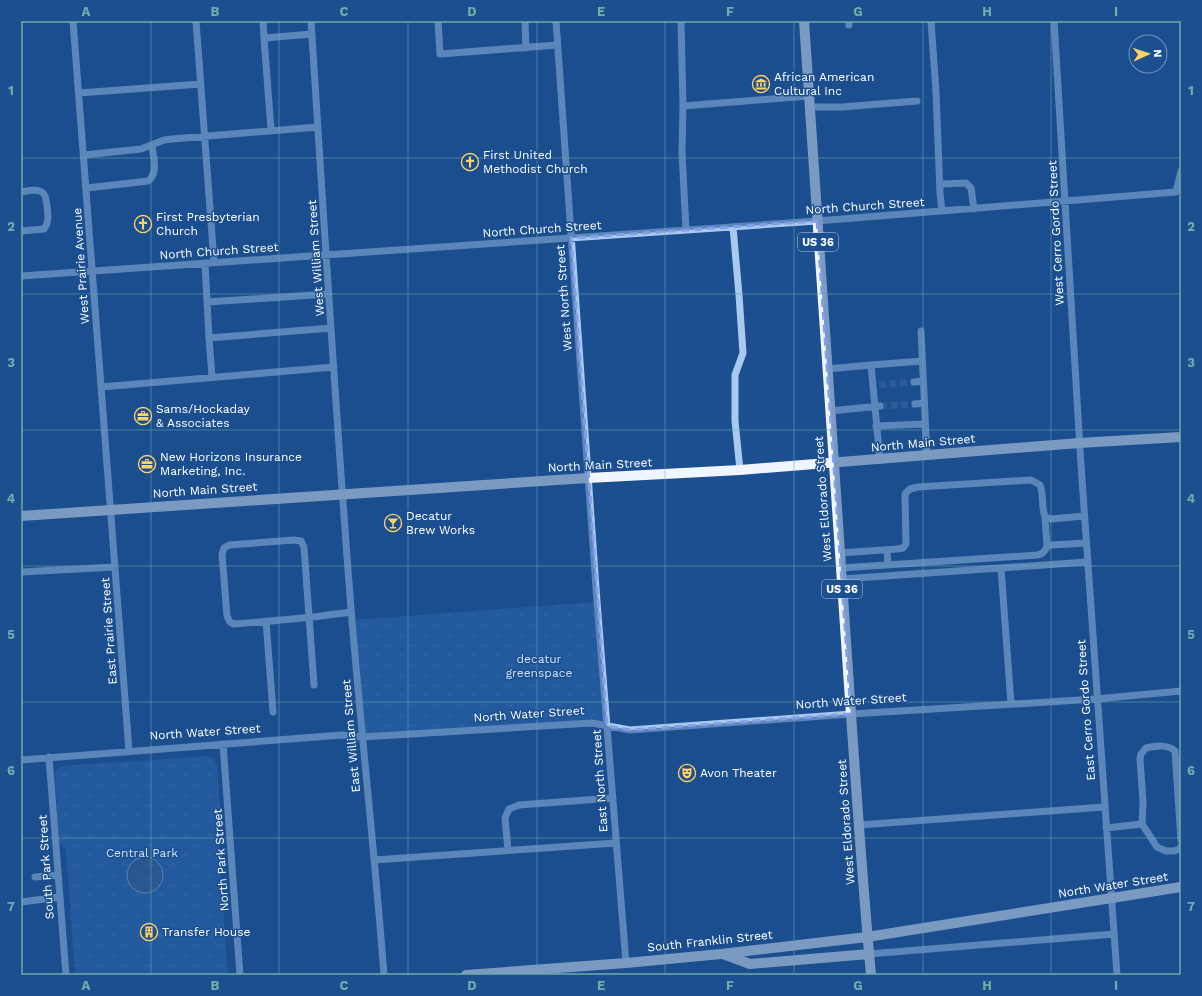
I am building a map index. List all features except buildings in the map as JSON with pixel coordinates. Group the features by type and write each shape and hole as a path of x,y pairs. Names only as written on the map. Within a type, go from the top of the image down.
{"main road":[{"name":"West Eldorado Street","path":"804,21 851,714 871,975"},
{"name":"North Main Street","path":"21,516 588,478 740,470 1079,443 1181,437"},
{"name":"North Water Street","path":"955,923 1181,887"},
{"name":"South Franklin Street","path":"466,975 721,954 867,937 955,923"},
{"path":"721,954 750,964 869,954"}],"street":[{"name":"West Prairie Avenue","path":"73,21 87,188 110,510"},
{"path":"196,21 214,262"},
{"path":"263,21 271,130"},
{"name":"West William Street","path":"311,21 343,494"},
{"path":"438,21 440,54 557,45"},
{"path":"525,21 526,48"},
{"name":"West North Street","path":"556,21 588,478"},
{"path":"681,21 683,106 682,152 686,230"},
{"path":"930,21 942,211"},
{"name":"West Cerro Gordo Street","path":"1054,21 1079,443"},
{"path":"264,38 312,34"},
{"path":"79,93 201,84"},
{"path":"683,106 809,96"},
{"path":"810,107 842,107 916,101"},
{"path":"84,155 140,149 164,140 271,130 318,128"},
{"path":"87,188 148,182 154,174 152,145"},
{"name":"North Church Street","path":"21,276 817,221 1176,192 1181,171"},
{"path":"941,184 966,183 971,188 974,209"},
{"path":"21,192 37,190 42,192 46,197 48,217 47,224 44,229 21,231"},
{"path":"733,227 743,352 735,375 735,421 740,470"},
{"path":"205,263 212,377"},
{"path":"207,302 329,294"},
{"path":"209,338 331,328"},
{"path":"921,331 927,456"},
{"path":"827,369 922,361"},
{"path":"871,365 876,385 876,426 880,460"},
{"path":"101,387 334,367"},
{"path":"914,382 923,381"},
{"path":"915,404 924,403"},
{"path":"830,411 877,406"},
{"path":"876,426 925,424"},
{"name":"East Cerro Gordo Street","path":"1079,443 1096,699 1117,975"},
{"name":"East North Street","path":"588,478 626,963"},
{"path":"840,553 902,548 906,544 905,494 910,489 918,487 1031,480 1040,485 1042,490 1043,510 1046,517 1047,547 1041,554 841,568"},
{"name":"East William Street","path":"343,494 351,612 384,975"},
{"name":"East Prairie Street","path":"110,510 129,751"},
{"path":"1046,517 1051,519 1084,516"},
{"path":"314,685 309,617 304,547 301,541 294,540 229,545 224,548 222,554 227,616 230,622 234,624 309,617 351,612"},
{"path":"1047,547 1051,545 1086,543"},
{"path":"887,550 888,565"},
{"path":"842,579 1087,562"},
{"path":"21,572 115,567"},
{"path":"1001,568 1011,704"},
{"path":"266,621 273,712"},
{"name":"North Water Street","path":"21,760 342,735 362,737 592,723 630,730 851,714 1096,699 1181,691"},
{"name":"North Park Street","path":"223,744 240,975"},
{"path":"1181,840 1175,752 1170,747 1164,746 1146,748 1141,754 1140,759 1143,802 1142,824 1157,847 1166,851 1174,851 1180,849 1181,846"},
{"name":"South Park Street","path":"49,757 66,975"},
{"path":"508,850 506,818 509,809 519,805 613,798"},
{"path":"859,825 1104,806"},
{"path":"1106,828 1142,824"},
{"path":"374,860 616,842"},
{"path":"35,877 58,875"},
{"path":"21,902 60,897"},
{"path":"869,954 1114,934"}],"highlighted area":[{"path":"817,221 851,714 630,730 607,726 571,238"}],"green space":[{"name":"decatur greenspace","path":"597,602 607,726 362,737 352,620"},
{"name":"Central Park","path":"208,756 214,759 217,767 222,831 218,838 228,975 75,975 66,849 59,842 55,777 57,769 62,766"}],"water":[{"path":"145,857 158,862 163,875 158,888 145,893 132,888 127,875 132,862"}],"tunnel":[{"path":"879,385 914,382"},
{"path":"880,406 915,404"}],"place":[{"name":"African American Cultural Inc","path":"761,84"},
{"name":"First United Methodist Church","path":"470,162"},
{"name":"First Presbyterian Church","path":"143,224"},
{"name":"Sams/Hockaday & Associates","path":"143,416"},
{"name":"New Horizons Insurance Marketing, Inc.","path":"147,464"},
{"name":"Decatur Brew Works","path":"393,523"},
{"name":"Avon Theater","path":"687,773"},
{"name":"Transfer House","path":"149,932"}]}
